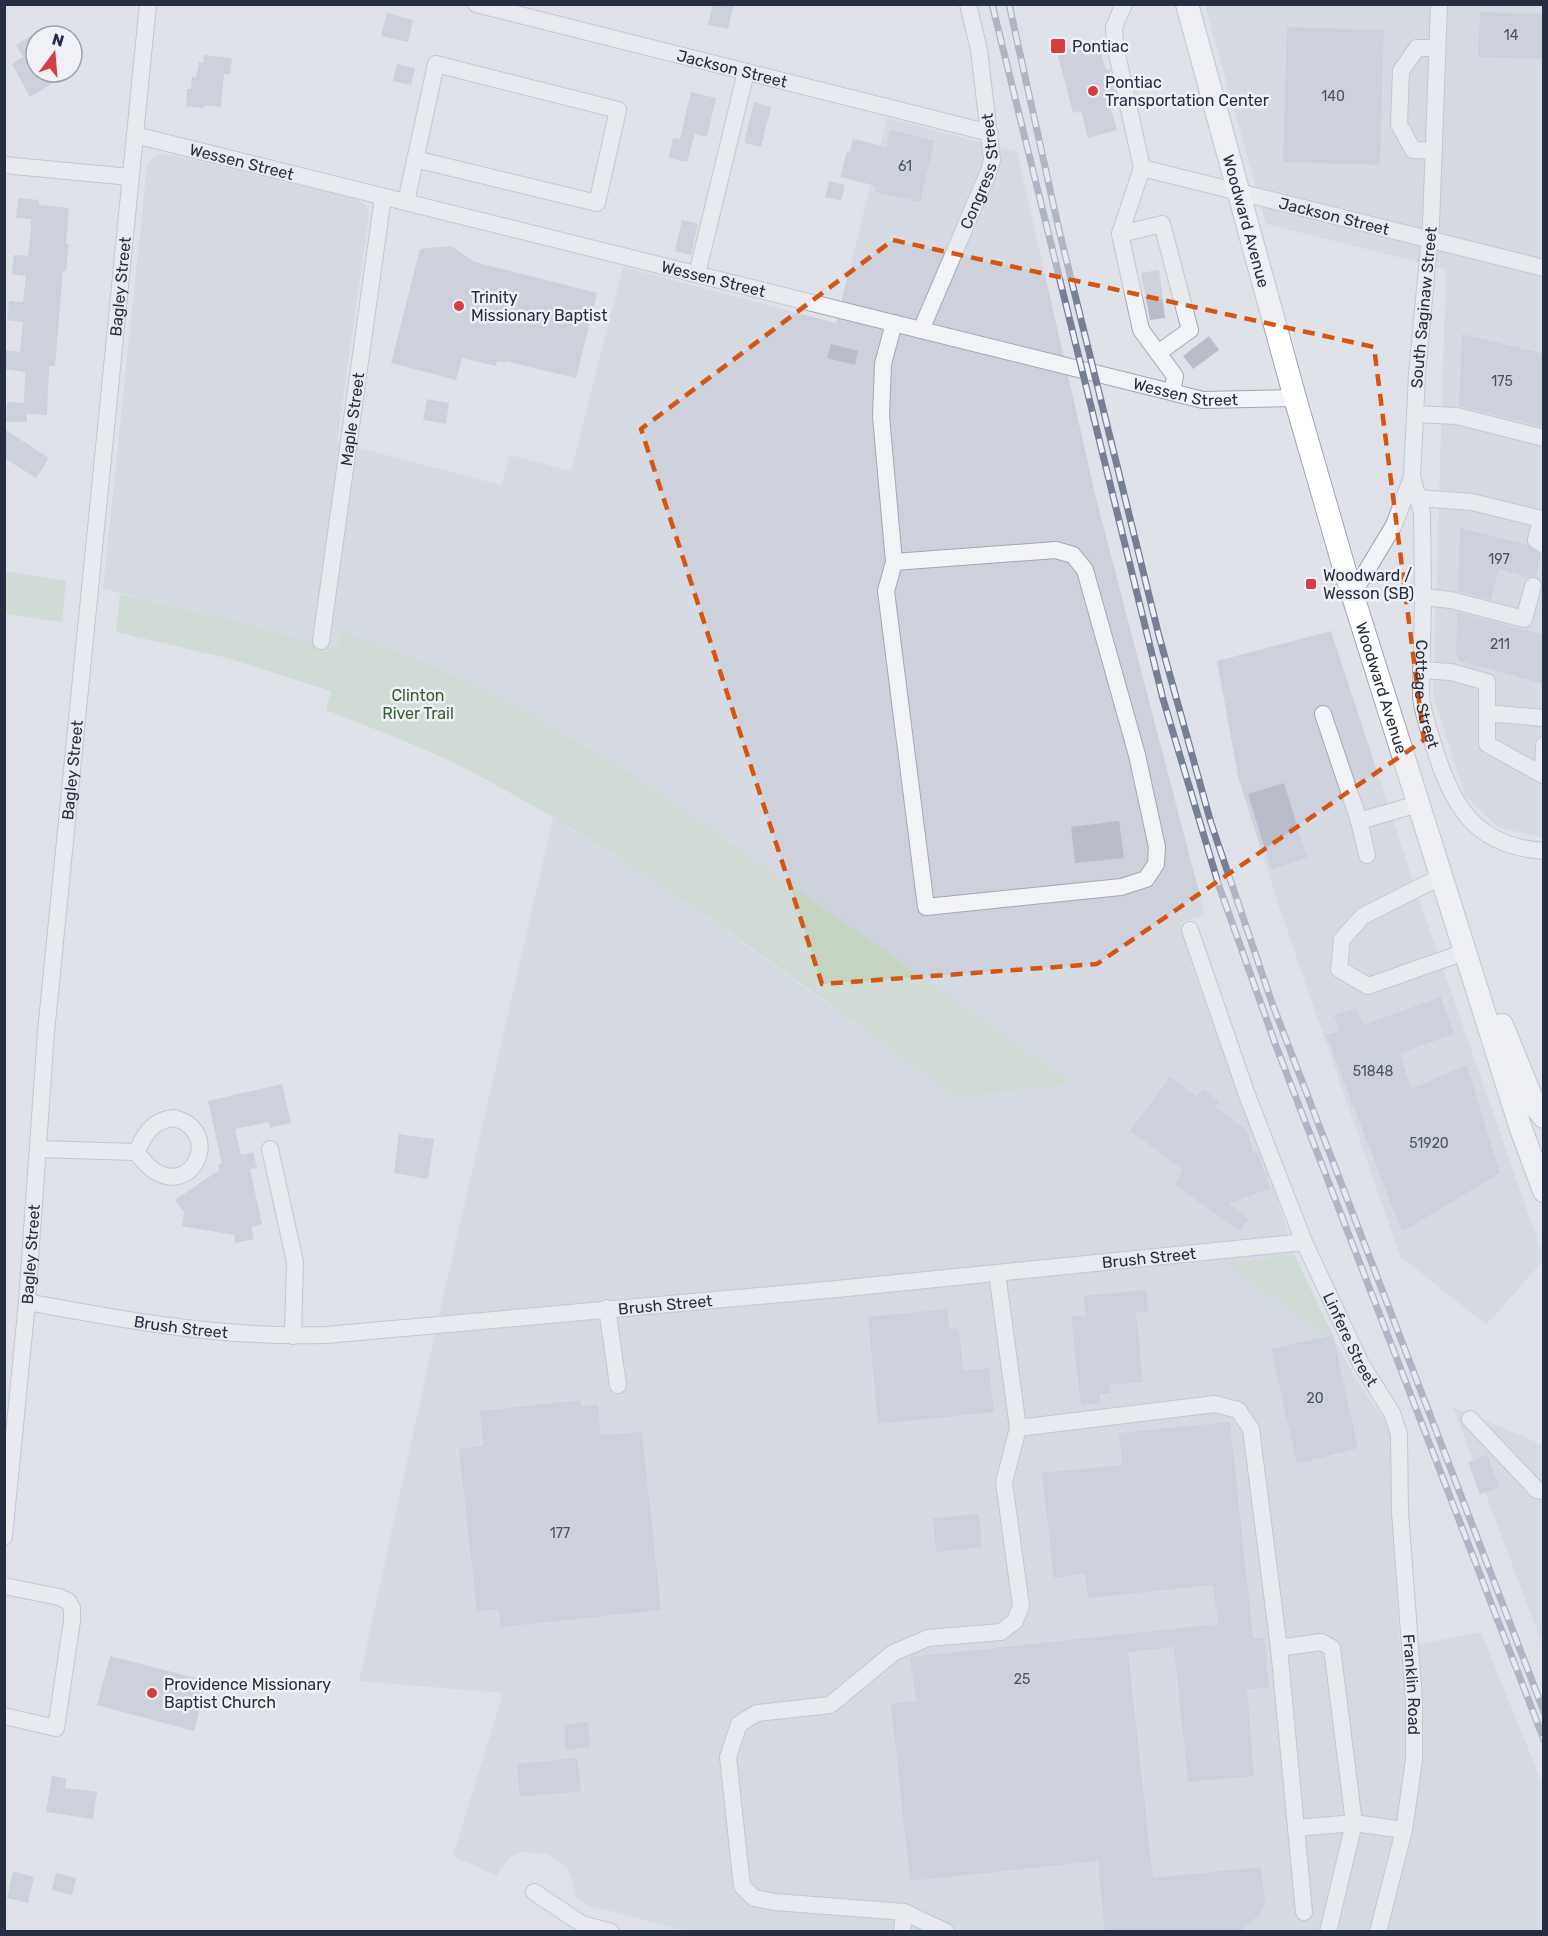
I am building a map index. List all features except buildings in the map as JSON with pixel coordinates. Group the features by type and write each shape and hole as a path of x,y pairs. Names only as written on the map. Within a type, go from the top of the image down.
{"main road":[{"name":"Woodward Avenue","path":"1187,4 1295,398 1352,595 1521,1129 1544,1191"},
{"path":"1465,952 1494,1004 1534,1106 1544,1117"}],"street":[{"name":"Bagley Street","path":"4,1537 27,1302 56,931 148,4"},
{"name":"Jackson Street","path":"476,4 990,133"},
{"name":"Congress Street","path":"921,330 989,171 992,151 979,50 968,4"},
{"path":"1124,4 1114,27 1115,45 1142,168 1120,234 1141,330 1175,376 1172,392"},
{"name":"South Saginaw Street","path":"1352,595 1394,525 1412,477 1430,240 1439,4"},
{"path":"1434,151 1413,150 1399,124 1401,71 1417,48 1437,48"},
{"path":"406,202 415,159 436,64 618,110 597,203 415,159"},
{"path":"697,274 746,72"},
{"name":"Wessen Street","path":"135,135 1203,400 1295,398"},
{"path":"4,165 130,177"},
{"name":"Jackson Street","path":"1142,168 1544,268"},
{"name":"Maple Street","path":"321,641 383,197"},
{"path":"1120,234 1162,224 1190,330 1158,353"},
{"path":"894,323 883,364 881,416 894,562 886,591 926,907 1121,887 1146,879 1156,864 1157,847 1137,754 1085,570 1073,555 1056,550 894,562"},
{"path":"1415,414 1456,416 1544,438"},
{"name":"Cottage Street","path":"1412,477 1422,513 1423,711 1445,781 1458,806 1481,830 1498,840 1520,848 1544,851"},
{"path":"1418,498 1472,502 1541,519 1536,540 1544,545"},
{"path":"1423,597 1451,600 1524,619 1533,586"},
{"path":"1421,670 1451,672 1487,682 1487,744 1543,775 1544,745"},
{"path":"1487,713 1544,718"},
{"path":"1323,714 1359,821 1367,855"},
{"path":"1359,821 1418,804"},
{"path":"1440,877 1364,916 1342,939 1339,969 1368,986 1465,952"},
{"name":"Linfere Street","path":"1190,930 1247,1095 1304,1242 1361,1364 1392,1413 1400,1434"},
{"path":"38,1149 136,1152"},
{"path":"270,1149 295,1262 293,1336"},
{"name":"Brush Street","path":"27,1302 188,1330 293,1336 358,1333 1304,1242"},
{"path":"946,1932 904,1912 775,1902 754,1898 742,1886 728,1757 739,1724 757,1713 830,1705 893,1653 928,1638 1001,1632 1015,1621 1021,1606 1004,1482 1018,1428 998,1273"},
{"path":"607,1308 618,1385"},
{"path":"1018,1428 1215,1404 1238,1410 1251,1429 1279,1648 1304,1912"},
{"path":"1470,1419 1538,1490 1544,1491"},
{"name":"Franklin Road","path":"1378,1932 1404,1830 1412,1784 1415,1730 1400,1512 1400,1434"},
{"path":"4,1586 68,1601 72,1608 72,1621 56,1728 4,1716"},
{"path":"1279,1648 1321,1642 1332,1648 1354,1823 1328,1932"},
{"path":"1296,1828 1354,1823 1404,1830"},
{"path":"534,1892 582,1924 611,1932"},
{"path":"902,1932 904,1912"}],"highlighted area":[{"path":"893,240 1374,347 1424,740 1097,964 822,984 641,429"}],"shaded area":[{"path":"1205,5 1543,5 1543,838 1498,827 1465,795 1433,695 1446,269 1266,224"},
{"path":"887,118 1017,152 1096,498 1205,915 1181,922 1195,976 1253,1122 1295,1256 1226,1263 1337,1344 1357,1381 1383,1418 1390,1434 1392,1449 1391,1499 1400,1648 1481,1632 1543,1785 1543,1931 686,1931 587,1905 575,1894 567,1868 547,1854 523,1852 512,1856 497,1876 453,1856 503,1693 359,1681 439,1315 553,818 662,885 956,1096 1073,1084 627,770 546,723 341,632 337,650 231,619 103,589 147,166 152,158 166,154 353,198 365,205 369,212 368,223 337,442 501,485 510,455 571,471 623,267 836,323"},
{"path":"1331,631 1423,911 1543,1256 1543,1261 1486,1325 1400,1256 1278,904 1238,776 1217,661"},
{"path":"1453,1407 1543,1445 1543,1647"}],"green space":[{"path":"5,571 66,581 62,622 5,614"},
{"name":"Clinton River Trail","path":"120,594 231,619 337,650 341,631 422,661 504,699 627,770 1074,1084 956,1097 716,923 593,841 464,768 326,710 331,691 227,658 116,632"},
{"path":"1295,1256 1337,1344 1225,1263"}],"railway":[{"path":"992,4 1163,699 1219,886 1276,1046 1544,1740"},
{"path":"1009,4 1059,230 1159,636 1211,823 1272,1003 1544,1712"}],"place":[{"name":"Pontiac","path":"1058,46"},
{"name":"Pontiac Transportation Center","path":"1093,91"},
{"name":"Trinity Missionary Baptist","path":"459,306"},
{"name":"Woodward / Wesson (SB)","path":"1311,584"},
{"name":"Providence Missionary Baptist Church","path":"152,1693"}]}
